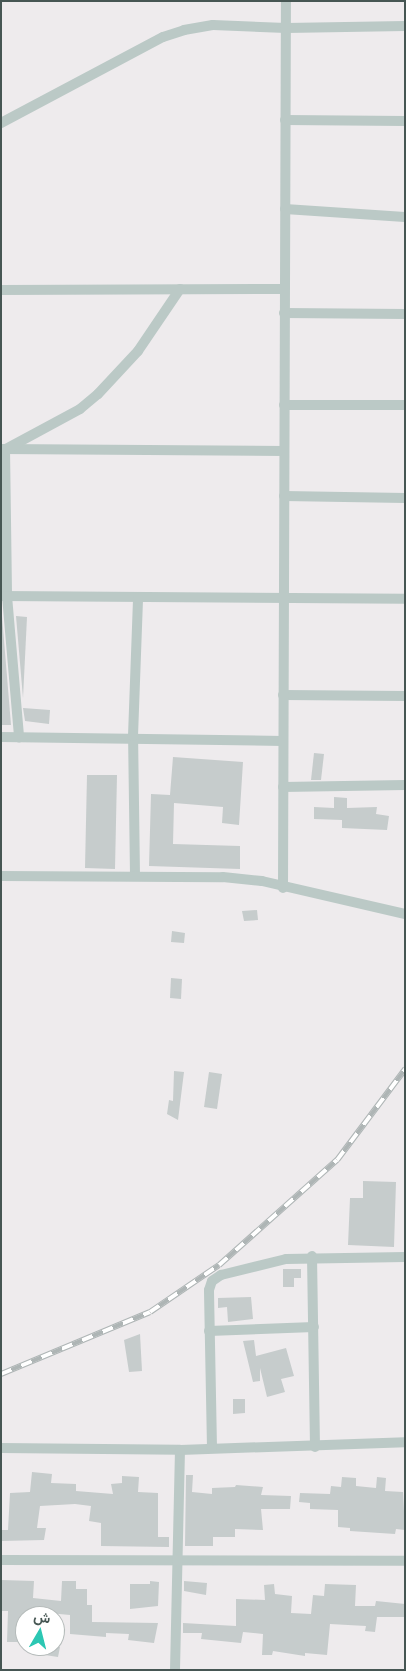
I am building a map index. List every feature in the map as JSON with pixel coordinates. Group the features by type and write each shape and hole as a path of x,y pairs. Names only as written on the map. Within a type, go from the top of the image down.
{"street":[{"path":"283,888 286,1"},
{"path":"1,123 163,37 184,30 213,25 286,28 405,26"},
{"path":"285,120 405,121"},
{"path":"285,209 405,217"},
{"path":"1,290 284,289"},
{"path":"3,449 80,408 98,394 138,351 180,290"},
{"path":"284,313 405,314"},
{"path":"284,405 405,405"},
{"path":"3,449 284,451"},
{"path":"3,449 4,596 19,737"},
{"path":"284,496 405,498"},
{"path":"4,596 283,600 405,599"},
{"path":"135,875 133,736 138,598"},
{"path":"283,695 405,696"},
{"path":"1,737 133,736 283,741"},
{"path":"283,787 405,785"},
{"path":"1,876 135,875 223,877 262,881 283,888 405,914"},
{"path":"312,1256 315,1447"},
{"path":"212,1448 209,1290 212,1280 240,1270 312,1256 405,1257"},
{"path":"209,1331 314,1327"},
{"path":"1,1448 180,1450 315,1447 405,1442"},
{"path":"175,1670 180,1450"},
{"path":"1,1560 405,1561"}],"building":[{"path":"2,616 11,725 1,725"},
{"path":"16,616 27,617 23,698"},
{"path":"23,708 50,710 49,724 25,721"},
{"path":"314,753 324,754 321,780 311,780"},
{"path":"173,757 243,762 239,825 222,823 223,807 174,803 173,844 240,846 240,869 149,866 151,794 170,795"},
{"path":"87,775 117,775 115,869 85,868"},
{"path":"334,797 347,798 347,808 377,807 376,814 389,816 387,830 342,828 342,820 314,819 314,807 334,808"},
{"path":"257,910 258,920 244,921 242,911"},
{"path":"172,931 185,933 184,943 171,942"},
{"path":"171,978 182,979 181,999 170,998"},
{"path":"174,1071 184,1072 178,1120 167,1114 169,1100 173,1101"},
{"path":"209,1072 222,1074 217,1109 204,1107"},
{"path":"363,1181 396,1182 394,1247 348,1245 350,1198 363,1198"},
{"path":"283,1269 301,1269 301,1278 294,1278 294,1287 283,1287"},
{"path":"251,1297 253,1319 228,1322 227,1307 218,1308 218,1298"},
{"path":"140,1334 142,1371 129,1372 124,1340"},
{"path":"254,1340 256,1356 286,1348 294,1376 281,1379 285,1392 267,1397 260,1368 260,1381 253,1382 243,1341"},
{"path":"233,1399 245,1399 245,1413 233,1414"},
{"path":"32,1472 52,1474 51,1483 76,1484 76,1491 113,1494 111,1484 122,1483 122,1476 139,1477 138,1492 158,1493 158,1537 169,1537 169,1547 101,1546 101,1523 89,1521 91,1506 75,1504 40,1506 37,1528 46,1528 44,1540 1,1541 1,1530 8,1530 10,1493 30,1492"},
{"path":"186,1475 193,1475 192,1492 212,1494 212,1488 235,1487 236,1485 263,1487 261,1495 291,1496 290,1509 261,1509 263,1530 235,1529 235,1537 213,1537 213,1546 185,1546"},
{"path":"342,1477 356,1478 356,1486 376,1488 377,1477 386,1478 385,1491 403,1492 405,1530 396,1529 395,1534 350,1531 350,1528 338,1527 338,1510 310,1509 310,1503 299,1502 300,1493 330,1494 331,1486 341,1487"},
{"path":"1,1580 34,1581 33,1598 61,1601 62,1581 76,1581 76,1589 87,1589 87,1605 92,1605 92,1622 158,1623 154,1643 128,1640 129,1634 106,1633 106,1637 70,1634 70,1615 65,1615 65,1606 15,1606 15,1642 7,1642 8,1611 1,1611"},
{"path":"150,1581 159,1582 158,1606 130,1609 130,1584 150,1584"},
{"path":"184,1581 207,1583 206,1595 184,1591"},
{"path":"274,1584 275,1594 292,1596 291,1613 311,1614 313,1595 324,1596 325,1584 356,1585 355,1606 375,1606 376,1601 405,1604 405,1617 377,1617 375,1632 365,1631 366,1626 330,1624 327,1655 305,1653 305,1656 273,1651 272,1655 262,1655 263,1634 243,1632 241,1643 201,1639 202,1633 183,1633 183,1623 236,1626 236,1599 265,1600 264,1585"}],"railway":[{"path":"1,1374 150,1312 219,1265 337,1160 405,1069"}]}
